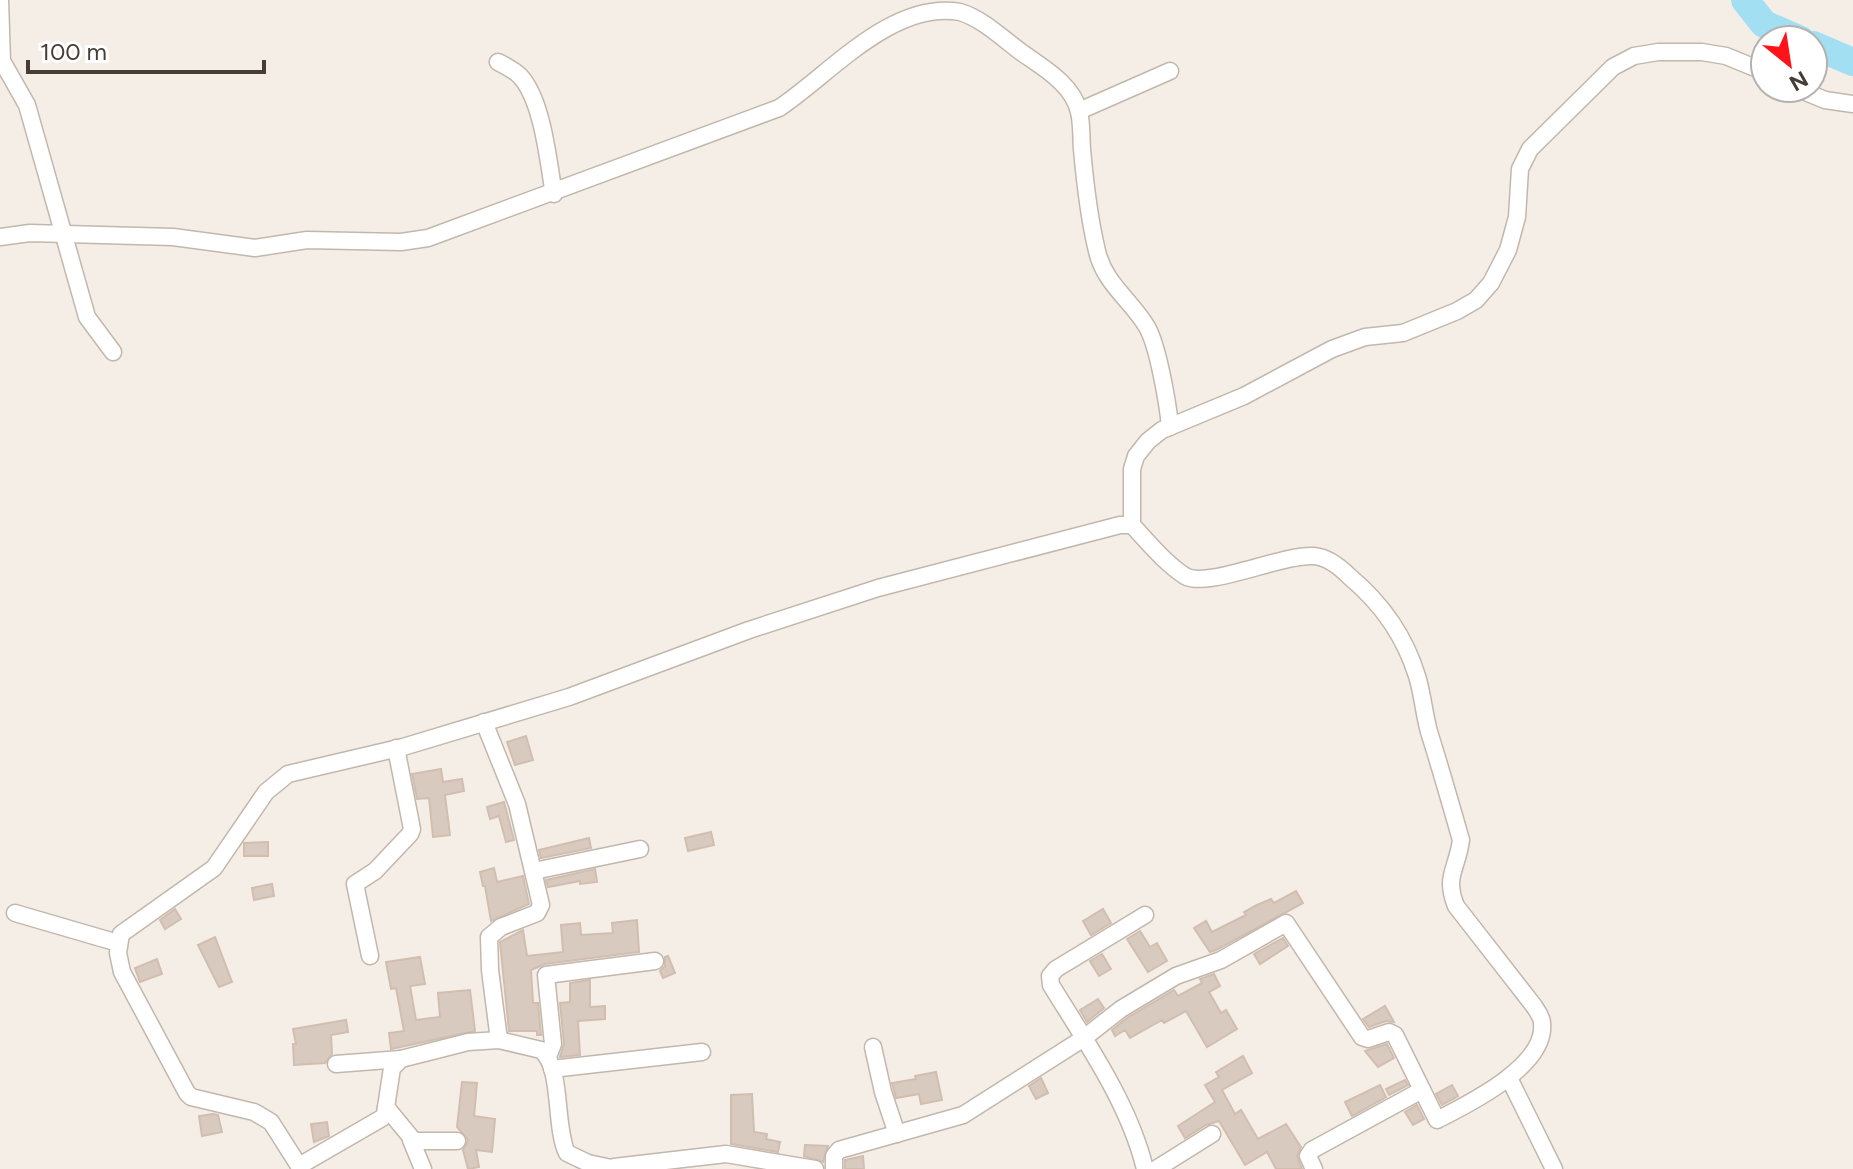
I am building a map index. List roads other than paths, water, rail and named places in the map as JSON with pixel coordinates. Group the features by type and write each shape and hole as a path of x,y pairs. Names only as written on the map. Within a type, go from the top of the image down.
{"street":[{"path":"0,0 2,61 27,105 89,323 113,352"},
{"path":"0,237 30,233 173,237 255,248 307,240 401,242 428,238 554,194 779,108 804,92 856,43 890,23 916,13 945,9 979,21 1058,79 1079,111 1097,251 1109,281 1151,334 1170,427"},
{"path":"834,1169 834,1156 839,1150 963,1115 1084,1038 1121,1009 1176,976 1221,960 1286,923 1358,1033 1368,1039 1386,1032 1393,1033 1437,1120 1478,1099 1509,1078 1531,1054 1541,1035 1542,1021 1534,1006 1456,906 1450,892 1450,879 1461,840 1429,732 1417,675 1386,615 1368,592 1339,567 1318,556 1295,556 1203,580 1187,578 1132,525 1132,469 1136,456 1148,441 1170,427 1244,396 1332,349 1365,337 1403,333 1476,300 1491,283 1508,250 1517,217 1520,169 1530,149 1613,67 1634,56 1658,52 1702,52 1726,56 1749,65"},
{"path":"498,62 515,71 528,89 539,117 554,194"},
{"path":"1079,111 1170,71"},
{"path":"1829,101 1853,104"},
{"path":"401,1059 392,1068 382,1118 300,1167 271,1122 254,1112 191,1097 187,1093 122,972 118,943 121,934 214,868 266,792 288,774 396,748 569,697 749,630 878,588 1120,525 1132,525"},
{"path":"484,722 517,804 541,905 539,911 501,927 489,937 499,1040"},
{"path":"370,956 355,884 375,871 412,829 396,748"},
{"path":"534,871 640,849"},
{"path":"15,913 118,943"},
{"path":"1145,915 1056,969 1050,976 1051,985 1084,1038 1137,1141 1145,1169"},
{"path":"655,961 546,975 553,1044 550,1063 561,1135 567,1153 588,1163 615,1168 726,1154 815,1169"},
{"path":"336,1064 401,1059 468,1042 499,1040 541,1050 550,1063"},
{"path":"873,1047 897,1134"},
{"path":"550,1063 702,1052"},
{"path":"1509,1078 1554,1169"},
{"path":"1314,1169 1308,1156 1312,1150 1422,1090"},
{"path":"386,1107 411,1140 423,1169"},
{"path":"1156,1169 1212,1134"},
{"path":"411,1140 457,1141"}],"waterway":[{"path":"1745,0 1764,24"},
{"path":"1829,52 1853,62"}]}
